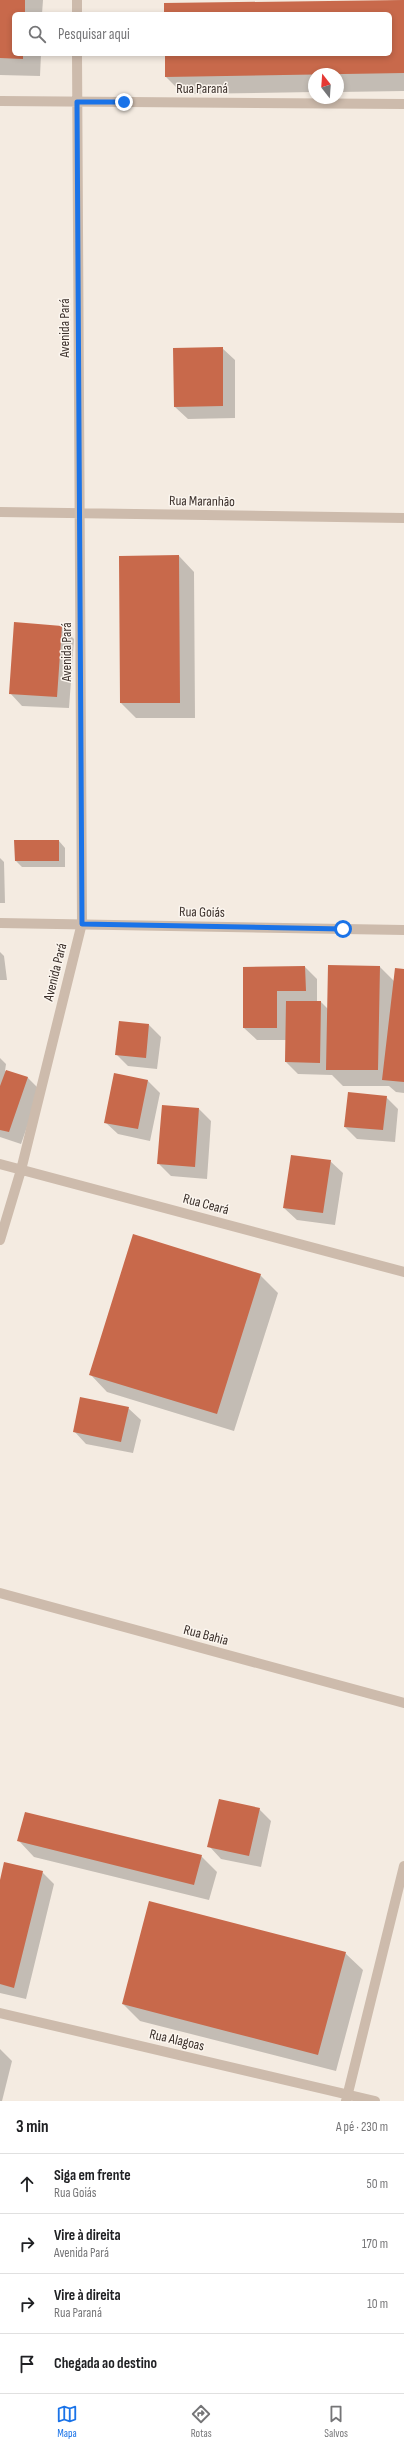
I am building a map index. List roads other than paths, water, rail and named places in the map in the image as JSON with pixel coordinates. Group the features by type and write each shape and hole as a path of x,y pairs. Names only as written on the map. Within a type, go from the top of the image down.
{"street":[{"path":"77,0 77,12"},
{"name":"Avenida Pará","path":"0,1240 21,1170 82,924 77,56"},
{"name":"Rua Paraná","path":"0,101 404,104"},
{"name":"Rua Maranhão","path":"0,512 404,518"},
{"name":"Rua Goiás","path":"0,923 404,930"},
{"name":"Rua Ceará","path":"0,1164 404,1272"},
{"name":"Rua Bahia","path":"0,1593 404,1703"},
{"path":"346,2098 404,1866"},
{"name":"Rua Alagoas","path":"0,2013 346,2098 376,2101"}]}
